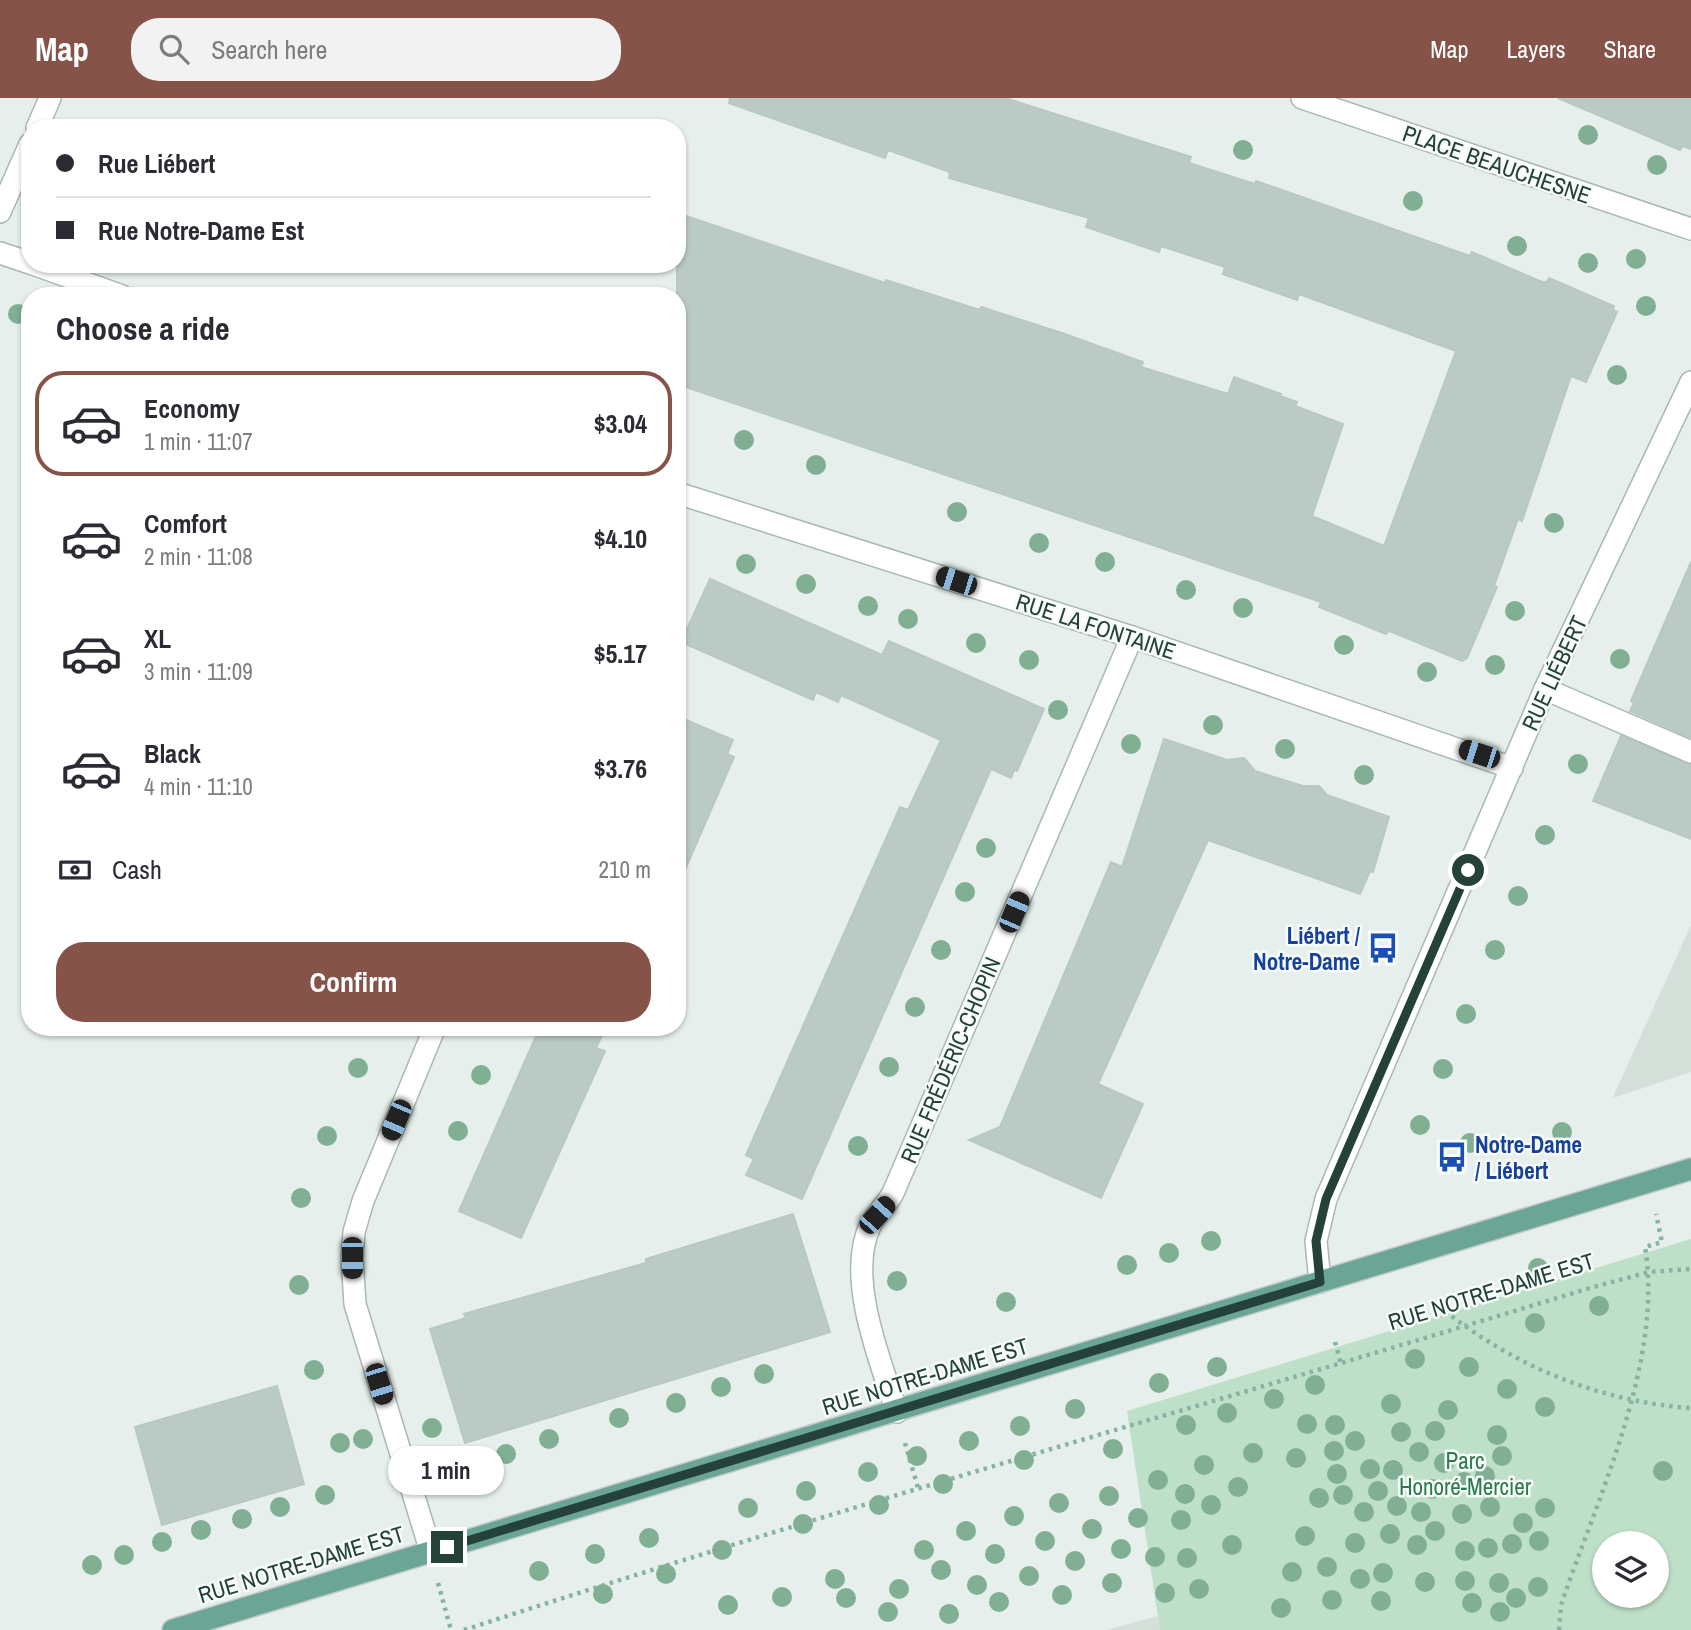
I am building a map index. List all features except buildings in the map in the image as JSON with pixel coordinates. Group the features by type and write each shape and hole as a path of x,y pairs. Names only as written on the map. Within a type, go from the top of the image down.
{"main road":[{"name":"RUE NOTRE-DAME EST","path":"173,1630 1691,1169"}],"street":[{"path":"41,119 50,98"},
{"name":"PLACE BEAUCHESNE","path":"1303,98 1691,229"},
{"path":"0,212 21,164"},
{"path":"0,253 21,260"},
{"path":"57,273 96,287"},
{"name":"RUE LIÉBERT","path":"1320,1282 1316,1241 1326,1199 1545,689 1691,382"},
{"name":"RUE LA FONTAINE","path":"686,496 1132,637 1512,768"},
{"name":"RUE FRÉDÉRIC-CHOPIN","path":"897,1412 873,1337 862,1273 864,1245 871,1224 893,1193 1132,637"},
{"path":"1545,689 1691,752"},
{"path":"430,1552 355,1304 352,1258 354,1232 363,1202 431,1036"}],"path":[{"path":"1559,1630 1562,1605 1632,1401 1642,1357 1649,1272 1645,1247 1662,1242 1658,1225"},
{"name":"RUE NOTRE-DAME EST","path":"464,1630 918,1488 1465,1326 1649,1272 1691,1269"},
{"path":"1446,1311 1487,1343 1576,1384 1632,1401 1691,1408"},
{"path":"1335,1342 1341,1364"},
{"path":"908,1455 918,1488"},
{"path":"442,1596 451,1630"}],"shaded area":[{"path":"1691,925 1691,1072 1613,1098 1613,1097"},
{"path":"1158,1616 1160,1630 1106,1630"}],"green space":[{"name":"Parc Honoré-Mercier","path":"1691,1239 1691,1630 1160,1630 1127,1411"}],"place":[{"name":"Liébert / Notre-Dame","path":"1383,948"},
{"name":"Notre-Dame / Liébert","path":"1452,1157"}],"route":[{"path":"447,1547 1273,1299 1320,1282 1316,1241 1326,1199 1468,870"}]}
